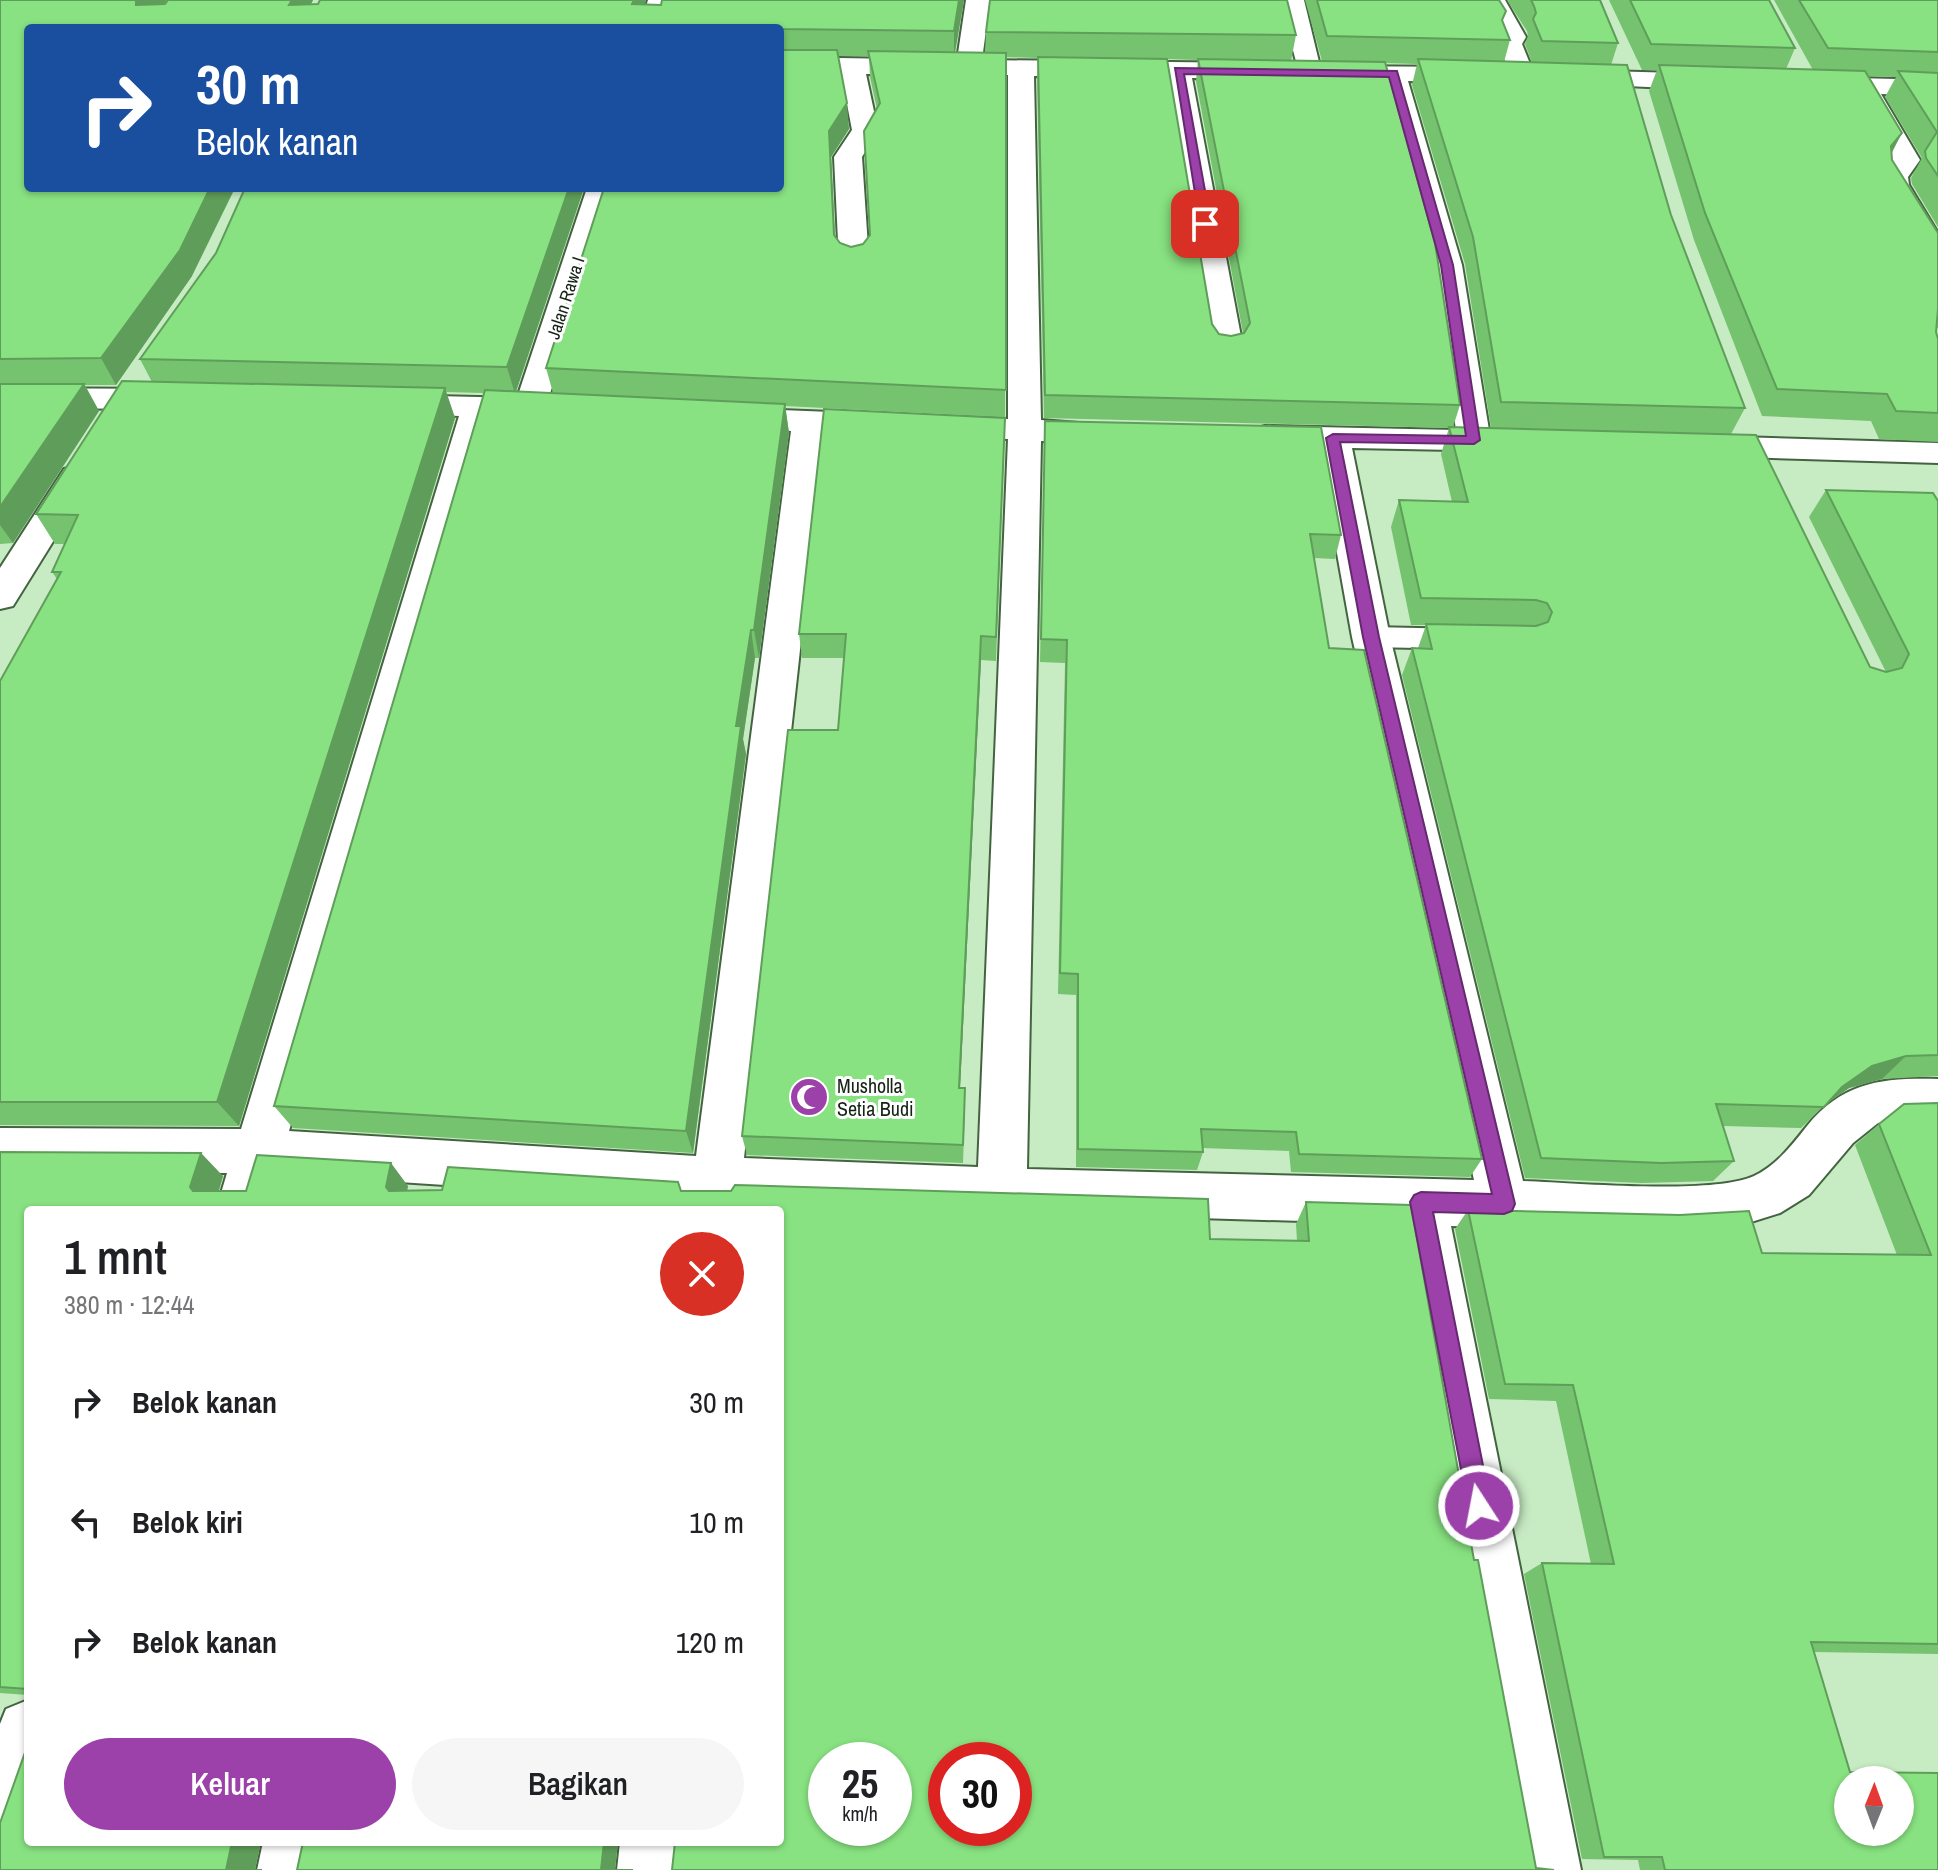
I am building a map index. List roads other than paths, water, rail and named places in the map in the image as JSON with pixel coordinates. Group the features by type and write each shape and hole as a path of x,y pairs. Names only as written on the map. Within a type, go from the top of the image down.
{"street":[{"path":"652,24 660,0"},
{"path":"968,69 978,0"},
{"path":"1292,0 1309,72"},
{"path":"1493,0 1513,32 1510,44 1522,76"},
{"path":"784,65 1309,72 1733,82"},
{"path":"852,66 865,130 848,157 854,262"},
{"path":"1002,1191 1025,431 1021,69"},
{"path":"1178,71 1227,347"},
{"path":"1393,74 1447,265 1474,440"},
{"path":"1799,80 1938,88"},
{"path":"1862,86 1906,160 1904,167 1894,174 1895,185 1938,257"},
{"name":"Jalan Rawa I","path":"530,407 600,192"},
{"path":"0,597 110,423 153,363"},
{"path":"0,398 110,423 207,400"},
{"path":"367,404 577,410"},
{"path":"242,1206 478,407"},
{"path":"701,417 1132,433"},
{"path":"715,1195 809,422"},
{"path":"1240,436 1536,442"},
{"path":"1333,438 1371,637 1504,1204"},
{"path":"1677,445 1938,453"},
{"path":"0,1150 260,1151 436,1187 715,1195 1002,1191 1661,1208 1747,1203 1776,1190 1800,1173 1838,1122 1856,1110 1884,1100 1938,1100"},
{"path":"1421,1202 1549,1870"},
{"path":"0,1796 24,1740"},
{"path":"289,1870 294,1846"},
{"path":"649,1870 652,1846"}],"lane":[{"path":"1371,637 1494,640"}],"place":[{"name":"Musholla Setia Budi","path":"809,1097"}]}
